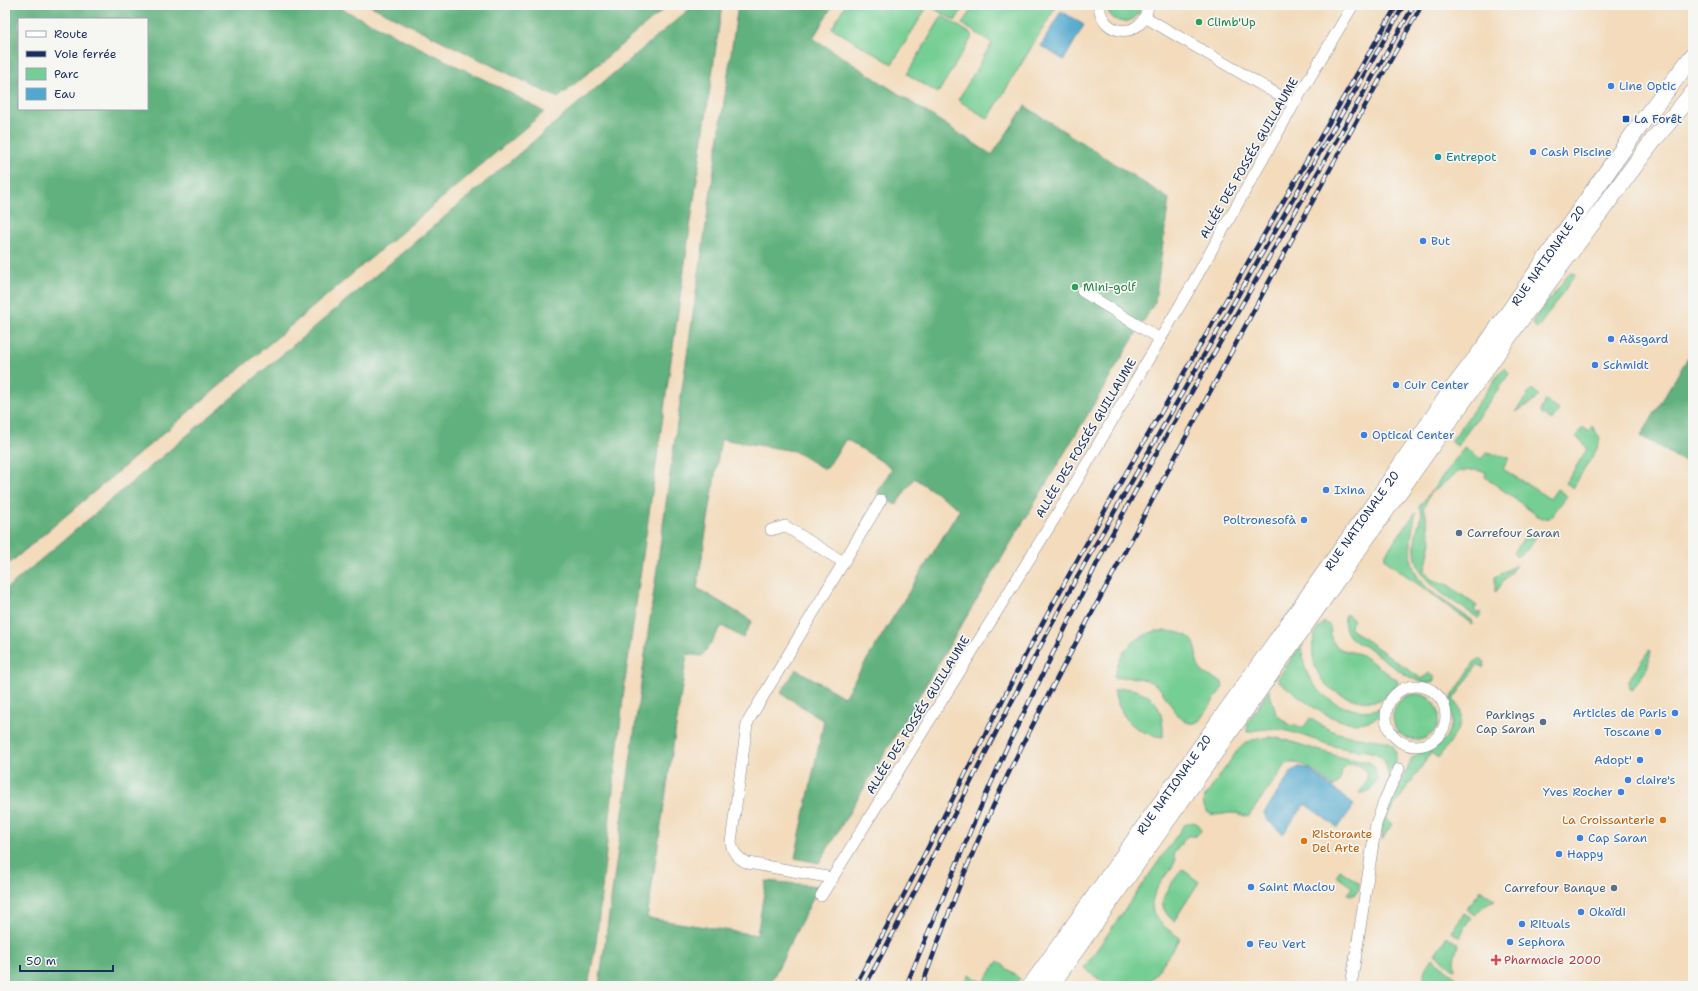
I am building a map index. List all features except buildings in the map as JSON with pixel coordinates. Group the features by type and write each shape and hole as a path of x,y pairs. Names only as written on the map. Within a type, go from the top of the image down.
{"main road":[{"name":"RUE NATIONALE 20","path":"1031,986 1390,480 1449,394 1484,348 1644,118 1693,56"},
{"name":"RUE NATIONALE 20","path":"1050,986 1510,334 1646,150 1693,93"}],"street":[{"path":"1099,5 1103,20 1115,29 1123,31 1138,26 1145,18 1148,5"},
{"name":"ALLÉE DES FOSSÉS GUILLAUME","path":"821,896 1062,506 1190,290 1294,104 1353,5"},
{"path":"1145,18 1294,104"},
{"path":"1082,291 1160,339"},
{"path":"833,878 748,863 739,859 733,852 731,842 750,718 881,500"},
{"path":"771,530 785,526 844,562"},
{"path":"1418,686 1433,691 1440,698 1446,715 1445,724 1436,738 1428,743 1413,745 1399,740 1390,730 1387,718 1388,706 1399,692 1408,687 1418,686"},
{"path":"1351,986 1376,824 1399,769"}],"green space":[{"path":"5,5 334,5 505,90 544,112 5,567"},
{"path":"369,5 669,5 558,98"},
{"path":"694,5 722,5 625,681 596,943 588,986 5,986 5,590"},
{"path":"738,5 833,5 813,38 992,155 1025,106 1169,199 1155,302 819,863 795,858 824,721 781,693 796,669 844,697 960,509 914,478 896,505 877,493 892,468 846,439 827,468 824,469 794,451 721,439 697,588 752,621 743,638 722,626 702,656 687,654 647,918 757,935 766,881 819,886 769,986 599,986 677,424"},
{"path":"845,5 924,5 927,7 892,64 832,28"},
{"path":"928,5 965,5 955,21"},
{"path":"974,5 1057,5 988,119 958,100 992,43 962,24"},
{"path":"1107,5 1141,5 1139,12 1135,17 1124,22 1112,17"},
{"path":"942,16 973,35 938,93 907,74"},
{"path":"1570,273 1576,274 1537,329 1532,322"},
{"path":"1693,349 1693,467 1641,436"},
{"path":"1505,368 1509,374 1457,446 1452,442 1452,440 1501,371"},
{"path":"1532,389 1539,395 1533,402 1515,412"},
{"path":"1546,400 1559,410 1552,420 1541,413 1541,409"},
{"path":"1592,426 1600,438 1598,447 1573,488 1566,483 1587,449 1584,443 1576,437 1583,427 1588,432"},
{"path":"1465,447 1481,459 1487,452 1509,458 1503,469 1550,499 1557,489 1567,496 1550,518 1542,519 1485,477 1486,472 1476,470 1460,471 1430,493 1423,510 1425,511 1431,541 1425,571 1432,580 1447,584 1477,606 1474,610 1479,614 1481,611 1481,615 1478,618 1448,598 1425,578 1418,566 1415,552 1416,535 1422,514 1419,507"},
{"path":"1416,512 1411,553 1413,567 1419,578 1428,588 1439,598 1472,620 1472,624 1385,560 1385,554"},
{"path":"1538,534 1527,550 1516,557 1514,553 1523,539"},
{"path":"1516,565 1495,593 1495,577"},
{"path":"1346,614 1354,620 1349,628 1422,679 1429,673 1436,678 1429,683 1414,679 1397,669 1367,647 1352,639 1346,631"},
{"path":"1324,622 1329,625 1332,640 1339,648 1362,655 1397,680 1398,684 1389,694 1382,699 1375,701 1359,701 1334,691 1323,681 1316,667 1313,643 1315,635"},
{"path":"1155,631 1180,633 1190,638 1196,649 1197,661 1200,669 1207,675 1222,682 1223,687 1199,721 1192,723 1186,722 1175,711 1161,690 1151,682 1135,678 1114,678 1119,661 1127,648 1139,638"},
{"path":"1302,644 1303,659 1307,673 1315,686 1325,696 1338,704 1352,709 1366,711 1380,708 1380,716 1366,722 1352,723 1339,720 1313,707 1278,681 1278,678"},
{"path":"1649,650 1651,651 1647,669 1632,690 1629,688 1628,681"},
{"path":"1480,658 1485,662 1483,668 1478,664 1453,700 1458,705 1461,713 1461,720 1459,727 1451,741 1438,758 1431,753 1385,819 1385,815 1412,758 1418,753 1431,750 1446,738 1452,723 1450,700 1475,661"},
{"path":"1122,688 1133,689 1149,696 1159,708 1163,726 1163,737 1144,732 1137,728 1124,716 1116,700 1114,690"},
{"path":"1269,690 1276,714 1289,725 1304,727 1310,718 1331,730 1348,736 1389,742 1395,750 1396,758 1389,776 1384,760 1372,752 1338,747 1296,733 1278,729 1247,732 1248,722"},
{"path":"1416,694 1429,698 1435,704 1439,717 1435,730 1429,736 1416,740 1403,736 1397,730 1393,717 1397,704 1403,698"},
{"path":"1269,737 1282,739 1344,758 1369,762 1374,766 1378,779 1369,792 1359,793 1366,784 1367,780 1366,772 1361,766 1350,764 1346,766 1342,771 1340,780 1334,787 1307,767 1301,764 1287,763 1248,817 1234,813 1216,815 1209,813 1204,806 1204,799 1237,751 1243,745 1252,740"},
{"path":"1385,819 1392,824 1382,840 1383,820"},
{"path":"1193,822 1200,826 1201,831 1196,836 1187,836 1174,853 1175,862 1157,888 1153,897 1152,905 1153,912 1157,919 1180,938 1178,942 1147,986 1108,986 1084,968 1184,825"},
{"path":"1182,869 1199,882 1174,921 1163,908 1163,901 1164,895"},
{"path":"1340,870 1359,883 1359,888 1354,895 1350,896 1347,894 1352,887 1336,876"},
{"path":"1481,890 1495,900 1486,904 1474,915 1467,909"},
{"path":"1464,913 1471,918 1465,926 1460,938 1451,932"},
{"path":"1447,936 1458,944 1454,961 1455,970 1435,954"},
{"path":"1432,958 1456,977 1451,978 1445,986 1428,985 1424,978 1424,971"},
{"path":"998,961 1020,979 1014,986 962,986 969,974 983,983"}],"water":[{"path":"1061,11 1084,25 1064,60 1041,46"},
{"path":"1299,767 1309,769 1354,805 1338,828 1305,804 1283,834 1267,820 1264,813 1292,771"}],"railway":[{"path":"855,986 908,887 1029,648 1070,573 1126,473 1397,5"},
{"path":"865,986 1077,577 1404,5"},
{"path":"906,986 1006,749 1107,543 1152,461 1414,5"},
{"path":"922,986 975,847 1029,731 1288,247 1422,5"}],"place":[{"name":"Climb'Up","path":"1199,22"},
{"name":"Line Optic","path":"1611,86"},
{"name":"La Forêt","path":"1626,119"},
{"name":"Cash Piscine","path":"1533,152"},
{"name":"Entrepot","path":"1438,157"},
{"name":"But","path":"1423,241"},
{"name":"Mini-golf","path":"1075,287"},
{"name":"Aäsgard","path":"1611,339"},
{"name":"Schmidt","path":"1595,365"},
{"name":"Cuir Center","path":"1396,385"},
{"name":"Optical Center","path":"1364,435"},
{"name":"Ixina","path":"1326,490"},
{"name":"Poltronesofà","path":"1304,520"},
{"name":"Carrefour Saran","path":"1459,533"},
{"name":"Articles de Paris","path":"1675,713"},
{"name":"Parkings Cap Saran","path":"1543,722"},
{"name":"Toscane","path":"1658,732"},
{"name":"Adopt'","path":"1640,760"},
{"name":"claire's","path":"1628,780"},
{"name":"Yves Rocher","path":"1621,792"},
{"name":"La Croissanterie","path":"1663,820"},
{"name":"Cap Saran","path":"1580,838"},
{"name":"Ristorante Del Arte","path":"1304,841"},
{"name":"Happy","path":"1559,854"},
{"name":"Saint Maclou","path":"1251,887"},
{"name":"Carrefour Banque","path":"1614,888"},
{"name":"Okaïdi","path":"1581,912"},
{"name":"Rituals","path":"1522,924"},
{"name":"Sephora","path":"1510,942"},
{"name":"Feu Vert","path":"1250,944"},
{"name":"Pharmacie 2000","path":"1496,960"}]}
